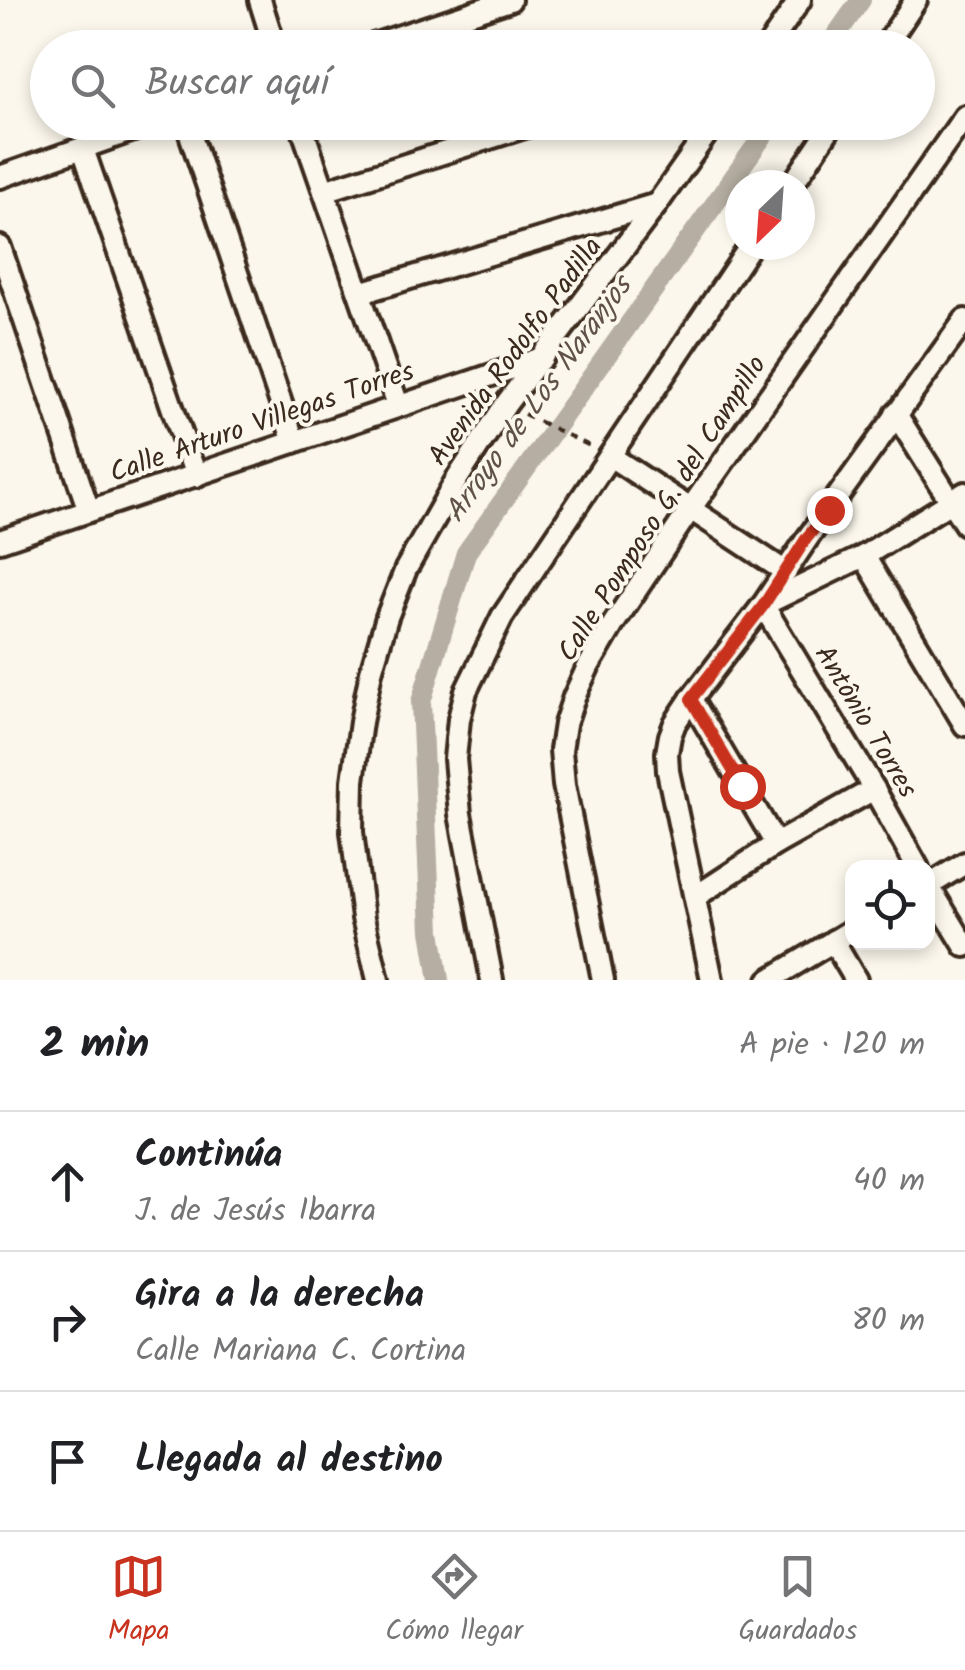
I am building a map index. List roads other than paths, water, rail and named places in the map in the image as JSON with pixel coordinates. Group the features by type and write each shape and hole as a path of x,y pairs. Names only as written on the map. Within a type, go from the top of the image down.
{"street":[{"path":"260,0 269,30"},
{"path":"419,30 510,0"},
{"path":"779,30 800,0"},
{"path":"896,30 916,0"},
{"name":"Calle Pomposo G. del Campillo","path":"603,980 564,785 561,750 565,724 588,667 691,508 965,116"},
{"path":"0,177 107,140"},
{"path":"192,140 294,442"},
{"path":"306,140 398,405"},
{"path":"324,191 484,140"},
{"name":"Avenida Rodolfo Padilla","path":"378,980 364,918 352,832 353,781 360,722 387,617 406,569 506,404 702,140"},
{"path":"802,170 822,140"},
{"path":"82,149 196,476"},
{"path":"360,293 658,204"},
{"path":"0,247 89,510"},
{"path":"492,980 460,814 455,760 466,691 502,617 742,260"},
{"path":"712,980 668,771 667,753 675,723 965,321"},
{"name":"Calle Arturo Villegas Torres","path":"0,541 542,358"},
{"path":"896,414 958,497 965,524"},
{"path":"610,456 786,572"},
{"path":"763,606 864,556 958,497"},
{"path":"864,556 965,725"},
{"name":"Antônio Torres","path":"763,606 914,860"},
{"path":"691,699 776,844"},
{"path":"695,897 776,844 874,789"},
{"path":"935,882 965,863"},
{"path":"935,897 965,946"},
{"path":"768,980 845,934"},
{"path":"833,941 856,980"}],"waterway":[{"name":"Arroyo de Los Naranjos","path":"840,30 861,0"},
{"name":"Arroyo de Los Naranjos","path":"439,980 431,931 421,702 466,553 760,140"}]}
